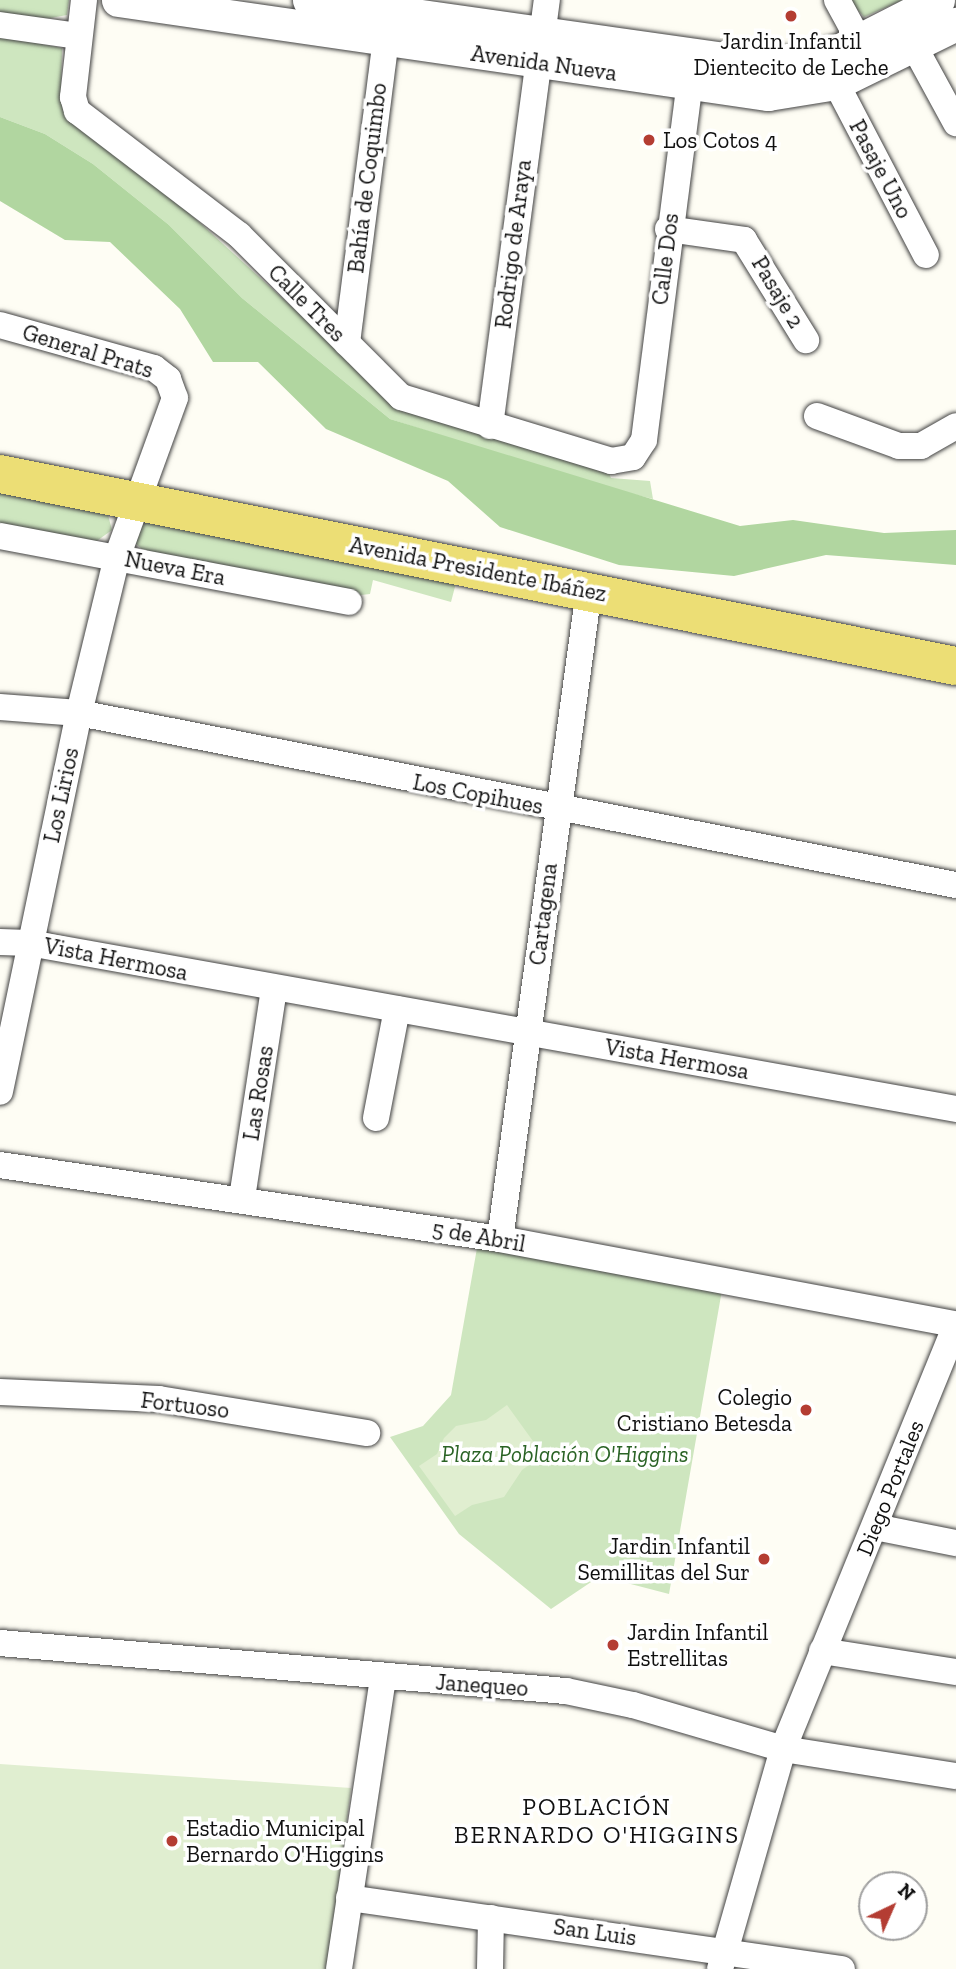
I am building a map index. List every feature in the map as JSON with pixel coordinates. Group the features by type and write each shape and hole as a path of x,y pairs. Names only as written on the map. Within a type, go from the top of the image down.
{"main road":[{"name":"Avenida Presidente Ibáñez","path":"0,474 589,590 956,666"}],"street":[{"path":"0,25 77,36 84,0"},
{"name":"Avenida Nueva","path":"118,0 248,9 387,26 691,71 768,94 836,83 866,54 938,0"},
{"name":"Avenida Nueva","path":"309,0 387,26"},
{"name":"Rodrigo de Araya","path":"490,426 547,0"},
{"path":"837,0 866,54"},
{"name":"Avenida Nueva","path":"691,71 866,54 914,46 956,24"},
{"name":"Bahía de Coquimbo","path":"347,343 387,26"},
{"name":"Calle Tres","path":"77,36 72,97 77,111 239,235 401,397 611,461 634,457"},
{"path":"914,46 956,124"},
{"name":"Calle Dos","path":"634,457 644,440 668,229 691,71"},
{"name":"Pasaje Uno","path":"836,83 926,255"},
{"name":"Pasaje 2","path":"668,229 744,240 806,340"},
{"name":"General Prats","path":"0,325 154,368 168,379 175,398 135,501"},
{"path":"817,416 899,446 920,446 956,426"},
{"name":"Los Lirios","path":"0,1092 79,713 117,557 135,501"},
{"name":"Nueva Era","path":"0,536 349,602"},
{"name":"Cartagena","path":"500,1239 556,810 589,590"},
{"name":"Los Copihues","path":"0,707 79,713 556,810 956,885"},
{"name":"Vista Hermosa","path":"0,942 29,943 956,1109"},
{"name":"Las Rosas","path":"242,1198 274,988"},
{"path":"376,1118 397,1009"},
{"name":"5 de Abril","path":"0,1165 242,1198 500,1239 956,1324"},
{"name":"Diego Portales","path":"722,1959 783,1749 956,1324"},
{"name":"Fortuoso","path":"0,1392 159,1399 368,1433"},
{"path":"875,1527 956,1543"},
{"name":"Janequeo","path":"0,1643 383,1678 566,1691 633,1705 783,1749 956,1776"},
{"path":"822,1651 956,1672"},
{"path":"339,1969 383,1678"},
{"name":"San Luis","path":"349,1898 491,1918 722,1959 842,1969"},
{"path":"490,1969 491,1918"}],"green space":[{"path":"0,0 69,0 67,15 45,19 0,13"},
{"path":"849,0 903,0 864,17"},
{"path":"0,36 62,48 61,96 394,400 609,473 611,478 650,481 653,499 593,484 390,419 242,298 169,225 93,164 45,134 0,117"},
{"path":"0,117 45,134 93,164 169,225 242,298 390,419 740,526 793,520 884,533 956,530 956,565 826,555 734,576 619,565 500,527 448,481 326,429 258,362 213,362 180,309 110,242 65,240 0,201"},
{"path":"0,490 108,515 112,530 94,543 0,528"},
{"path":"144,520 456,583 451,602 373,580 370,594 352,596 143,550 133,541"},
{"name":"Plaza Población O'Higgins","path":"477,1248 722,1290 669,1594 600,1576 551,1609 459,1534 390,1437 423,1426 451,1395"},
{"path":"507,1405 543,1455 522,1470 504,1497 472,1505 455,1516 419,1466 437,1454 444,1438 456,1426 486,1420"},
{"name":"Estadio Municipal Bernardo O'Higgins","path":"0,1764 351,1788 328,1969 0,1969"}],"place":[{"name":"Jardin Infantil Dientecito de Leche","path":"791,16"},
{"name":"Los Cotos 4","path":"649,140"},
{"name":"Colegio Cristiano Betesda","path":"806,1410"},
{"name":"Jardin Infantil Semillitas del Sur","path":"764,1559"},
{"name":"Jardin Infantil Estrellitas","path":"613,1645"},
{"name":"Estadio Municipal Bernardo O'Higgins","path":"172,1841"}],"district":[{"name":"POBLACIÓN BERNARDO O'HIGGINS","path":"597,1821"}]}
